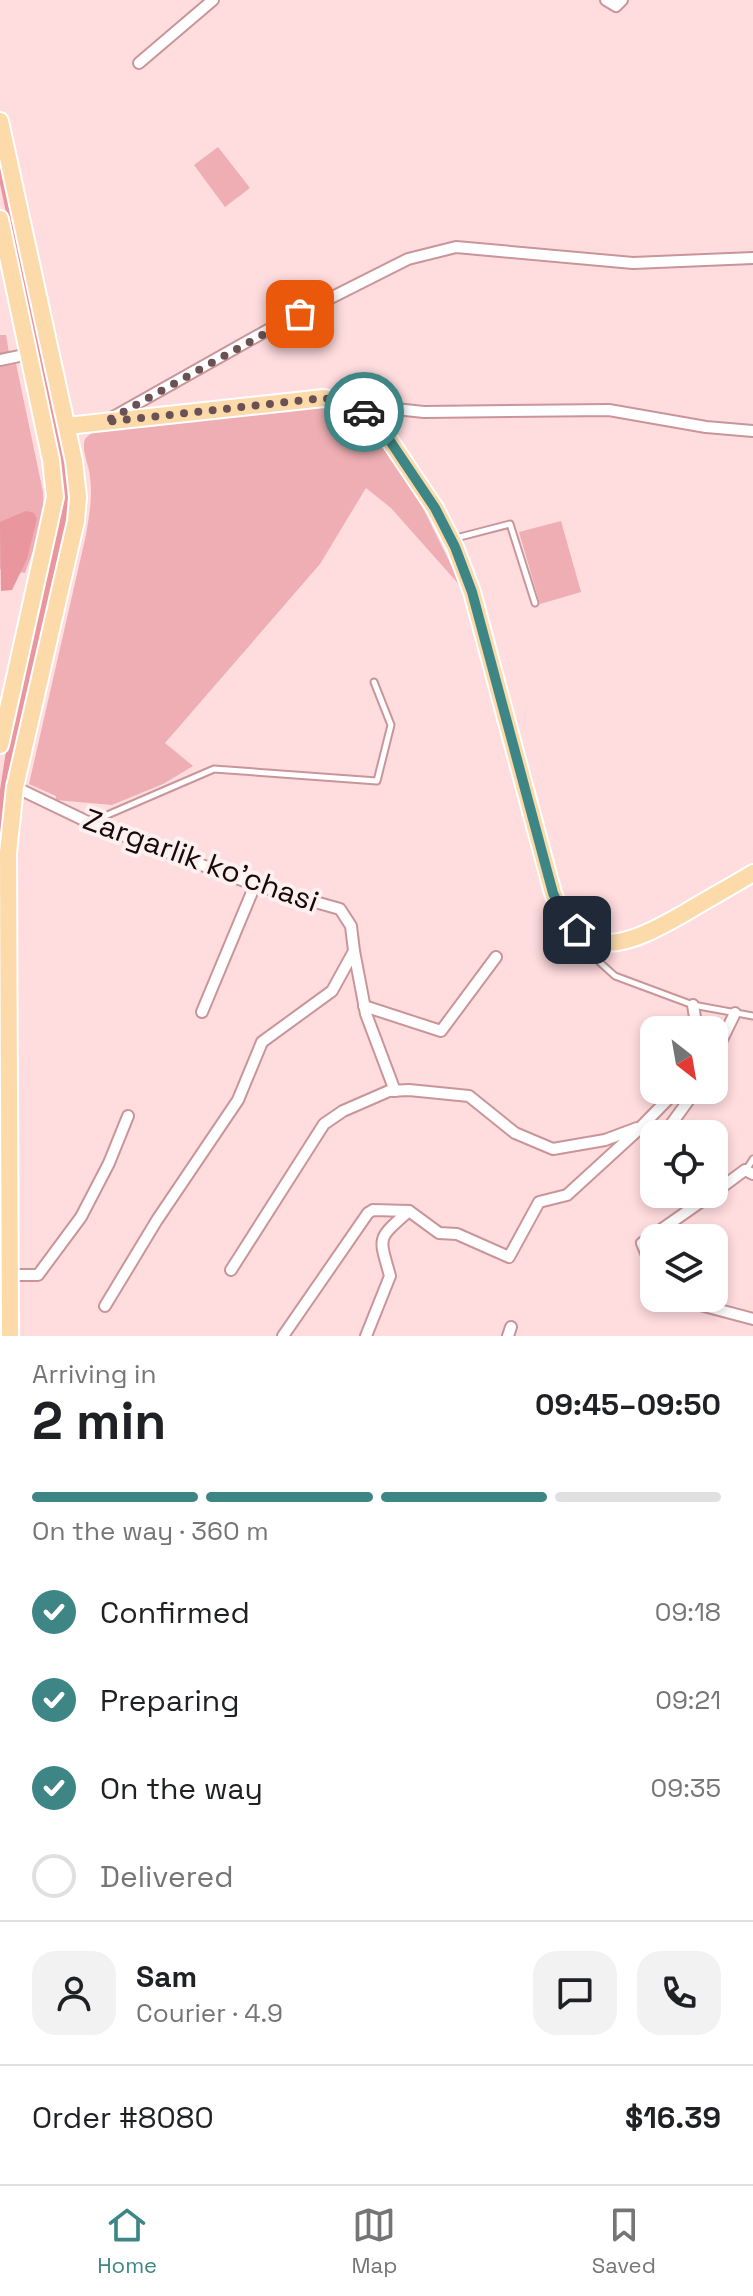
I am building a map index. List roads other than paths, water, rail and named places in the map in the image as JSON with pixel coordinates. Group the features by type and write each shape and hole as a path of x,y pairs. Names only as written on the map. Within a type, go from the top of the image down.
{"main road":[{"path":"0,121 3,150 77,479 76,521 15,787 8,853 11,1275 7,1327"},
{"path":"0,219 51,460 55,497 1,738"},
{"path":"67,426 324,398 352,405 376,420 435,508 472,592 553,893 563,915 577,930 599,943 614,944 640,938 753,873"}],"street":[{"path":"139,63 213,0"},
{"path":"606,0 616,6 622,0"},
{"path":"105,422 273,327 408,259 456,247 633,263 753,258"},
{"path":"1,359 29,354"},
{"path":"352,405 424,412 609,410 706,427 753,431"},
{"name":"Zargarlik ko'chasi","path":"15,787 90,823 255,885 340,909 351,926 354,951"},
{"path":"202,1012 255,885"},
{"path":"354,951 364,1006 395,1091"},
{"path":"105,1306 157,1220 238,1100 262,1042 332,991 354,951"},
{"path":"364,1006 441,1031 496,957"},
{"path":"693,1005 695,1016"},
{"path":"728,1027 735,1013"},
{"path":"231,1270 324,1124 343,1111 389,1091 469,1096 515,1133 553,1149 605,1140 640,1128"},
{"path":"649,1120 664,1104"},
{"path":"11,1275 38,1275 81,1217 109,1163 128,1116"},
{"path":"283,1336 362,1219 373,1210 409,1211 439,1233 457,1234 509,1257 539,1202 567,1195 640,1129"},
{"path":"728,1184 749,1172"},
{"path":"669,1224 692,1208"},
{"path":"366,1336 390,1276 381,1251 385,1233 409,1211"},
{"path":"727,1312 753,1319"}],"lane":[{"path":"451,540 510,524 535,603"},
{"path":"90,823 214,769 377,781 391,725 374,682"},
{"path":"577,930 595,958 615,976 693,1005 753,1016"},
{"path":"749,1172 753,1159"}]}
